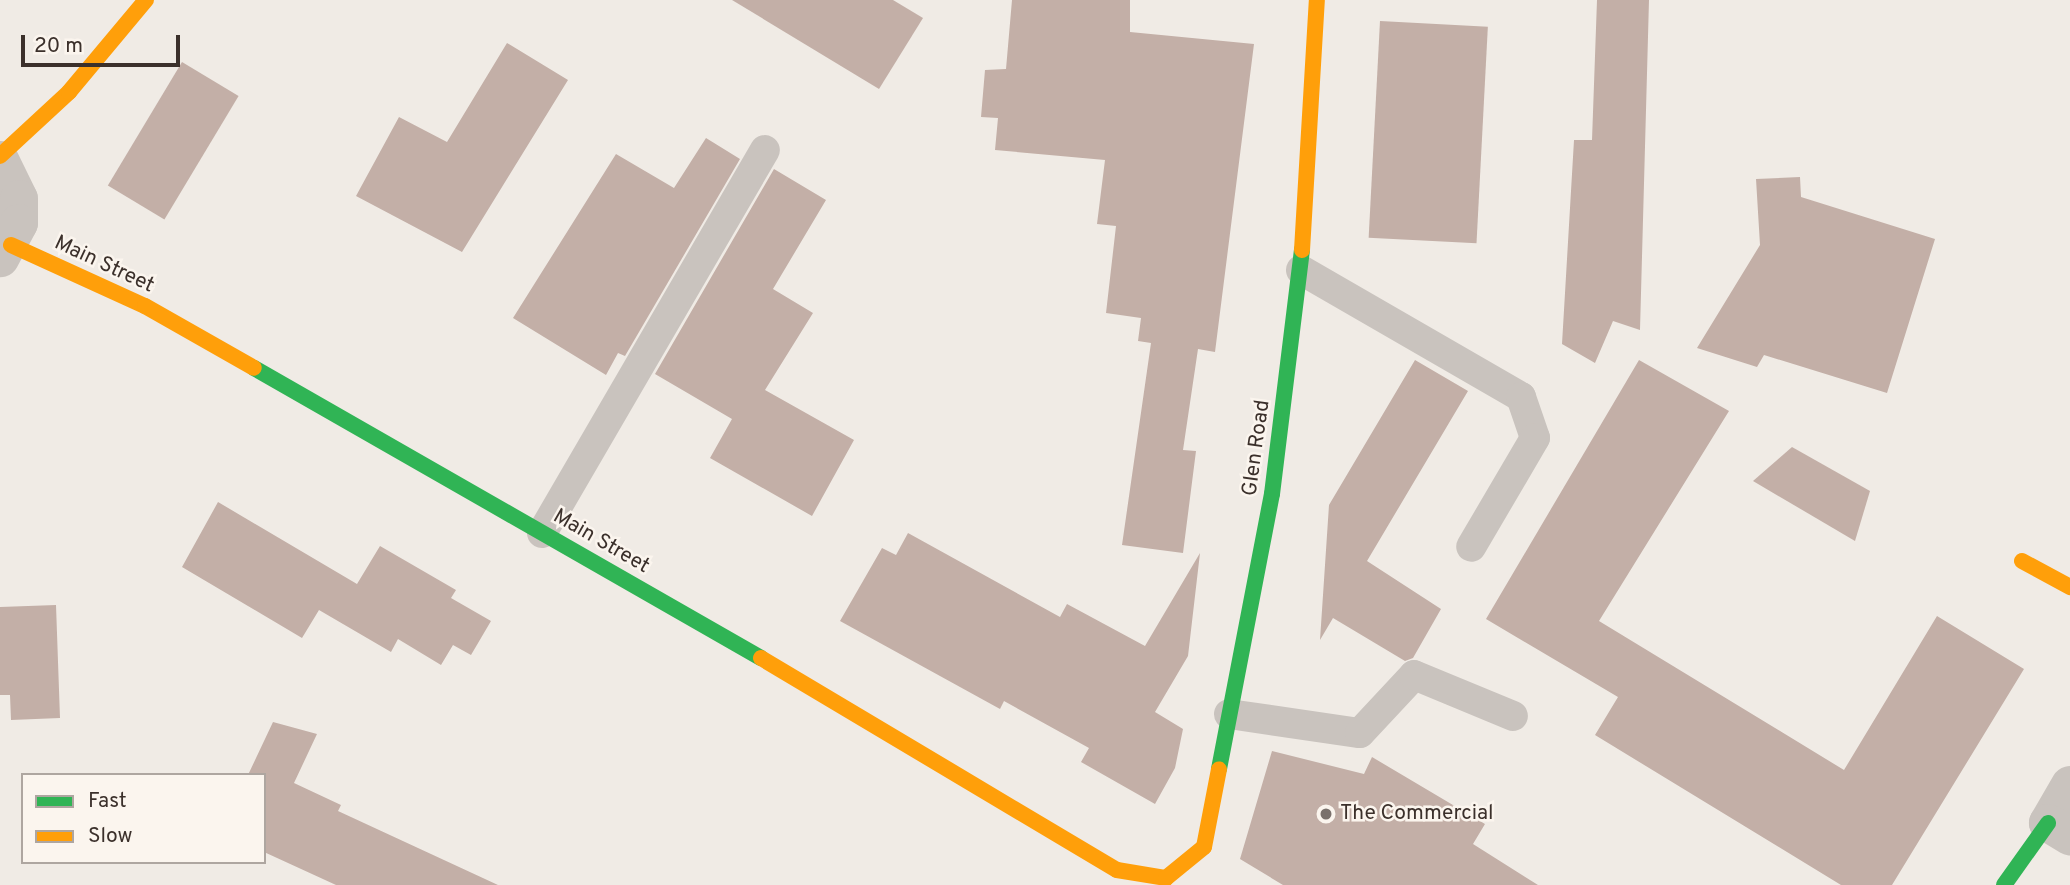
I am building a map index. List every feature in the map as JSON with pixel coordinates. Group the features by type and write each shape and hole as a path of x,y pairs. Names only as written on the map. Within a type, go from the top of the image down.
{"street":[{"path":"5,252 19,199 0,158 69,92 146,0"},
{"name":"Glen Road","path":"1169,881 1204,847 1272,494 1301,270 1317,0"},
{"name":"Main Street","path":"5,252 145,306 541,533 1116,870 1169,881"},
{"path":"2022,561 2070,587"},
{"path":"2004,885 2059,830 2070,785"}],"lane":[{"path":"541,533 765,149"},
{"path":"1301,270 1521,397 1535,438 1471,547"},
{"path":"1228,713 1360,733 1414,675 1513,716"}],"building":[{"path":"732,0 893,0 923,18 879,89"},
{"path":"1012,0 1130,0 1130,32 1254,44 1215,352 1198,349 1183,450 1196,451 1183,553 1122,545 1151,343 1138,341 1141,318 1106,313 1116,226 1097,224 1105,160 995,150 998,118 981,117 985,70 1006,69"},
{"path":"1597,0 1649,0 1640,330 1613,321 1595,363 1562,344 1574,140 1592,140"},
{"path":"1380,21 1488,27 1476,243 1369,238"},
{"path":"507,43 568,80 462,252 356,196 399,117 447,142"},
{"path":"182,62 239,96 164,219 108,185"},
{"path":"706,138 740,159 625,356 618,353 606,375 513,318 616,154 674,188"},
{"path":"774,169 826,200 773,289 813,313 765,390 854,440 812,516 710,458 732,419 655,374"},
{"path":"1800,177 1801,197 1935,239 1887,393 1764,355 1757,367 1697,348 1760,245 1756,179"},
{"path":"1415,360 1468,391 1367,561 1441,609 1413,658 1405,661 1333,618 1320,640 1329,505"},
{"path":"1639,360 1729,411 1599,621 1844,770 1937,616 2024,669 1892,885 1841,885 1595,735 1618,697 1486,619"},
{"path":"1792,447 1870,491 1855,541 1753,481"},
{"path":"218,502 357,584 380,546 456,590 451,598 491,621 471,655 453,645 441,665 398,639 391,652 319,610 302,638 182,567"},
{"path":"908,533 1060,617 1067,604 1145,646 1200,553 1188,656 1155,712 1183,729 1175,768 1155,804 1081,762 1089,748 1004,701 1000,709 840,621 882,548 896,555"},
{"path":"56,605 60,718 11,720 10,695 0,695 0,607"},
{"path":"273,722 317,734 294,783 341,805 338,811 498,885 336,885 266,853 266,773 249,773"},
{"path":"1272,751 1364,774 1372,757 1485,824 1473,844 1538,885 1283,885 1240,859"}],"traffic: fast":[{"path":"1219,769 1272,494 1302,250"},
{"path":"254,368 761,658"},
{"path":"2004,885 2048,823"}],"traffic: slow":[{"path":"0,156 69,92 146,0"},
{"path":"1302,250 1317,0"},
{"path":"11,245 145,306 254,368"},
{"path":"2022,561 2070,587"},
{"path":"761,658 1117,870 1166,878 1204,847 1219,769"}],"place":[{"name":"The Commercial","path":"1326,814"}]}
